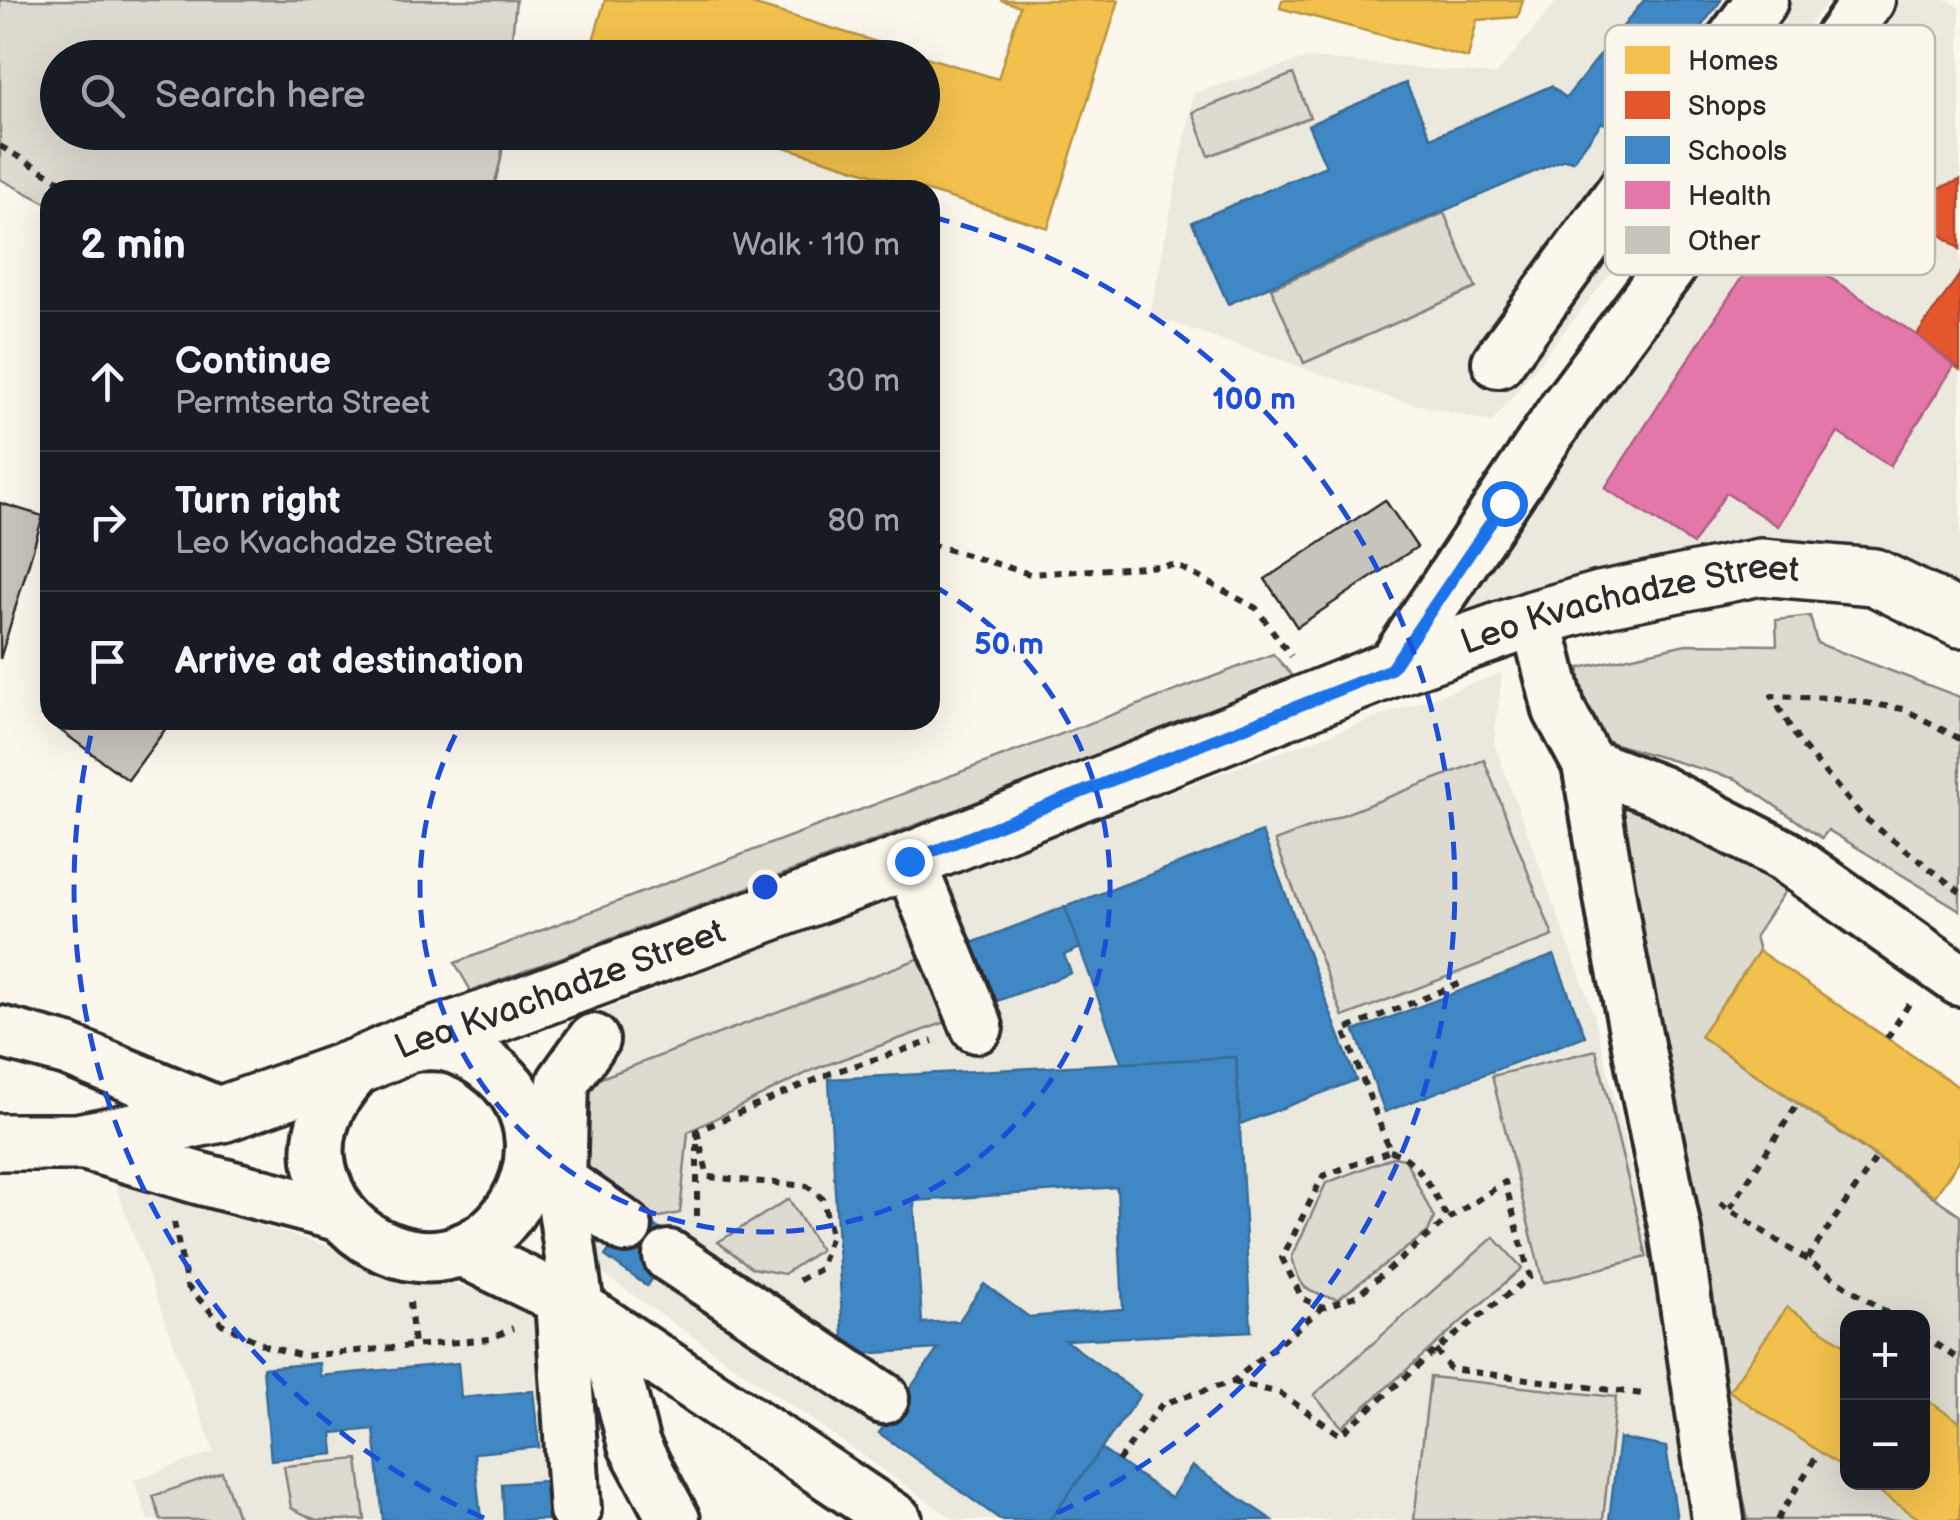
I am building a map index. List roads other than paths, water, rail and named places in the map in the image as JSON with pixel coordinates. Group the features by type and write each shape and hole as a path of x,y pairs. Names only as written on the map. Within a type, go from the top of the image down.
{"main road":[{"name":"Leo Kvachadze Street","path":"0,1142 77,1142 222,1114 909,861 1391,669 1600,600 1760,568 1874,578 1960,619"}],"street":[{"path":"1744,25 1762,0"},
{"path":"1850,25 1869,0"},
{"path":"1498,362 1605,215"},
{"path":"1391,669 1566,408 1665,275"},
{"path":"1536,618 1560,710 1588,764 1618,944 1665,1176 1718,1520"},
{"path":"1588,764 1659,791 1784,856 1960,980"},
{"path":"909,861 977,1027"},
{"path":"0,1032 67,1050 222,1114"},
{"path":"574,1510 572,1307 560,1181 563,1082 592,1040"},
{"path":"527,1118 530,1158 520,1198 505,1220 485,1238 460,1250 421,1256 398,1253 367,1238 342,1216 321,1172 322,1124 330,1102 383,1055 444,1045 480,1058 509,1084 527,1118 560,1181 626,1227"},
{"path":"77,1142 342,1216"},
{"path":"683,1238 883,1398"},
{"path":"460,1250 572,1307 896,1520"},
{"path":"572,1307 634,1445 674,1520"}]}
